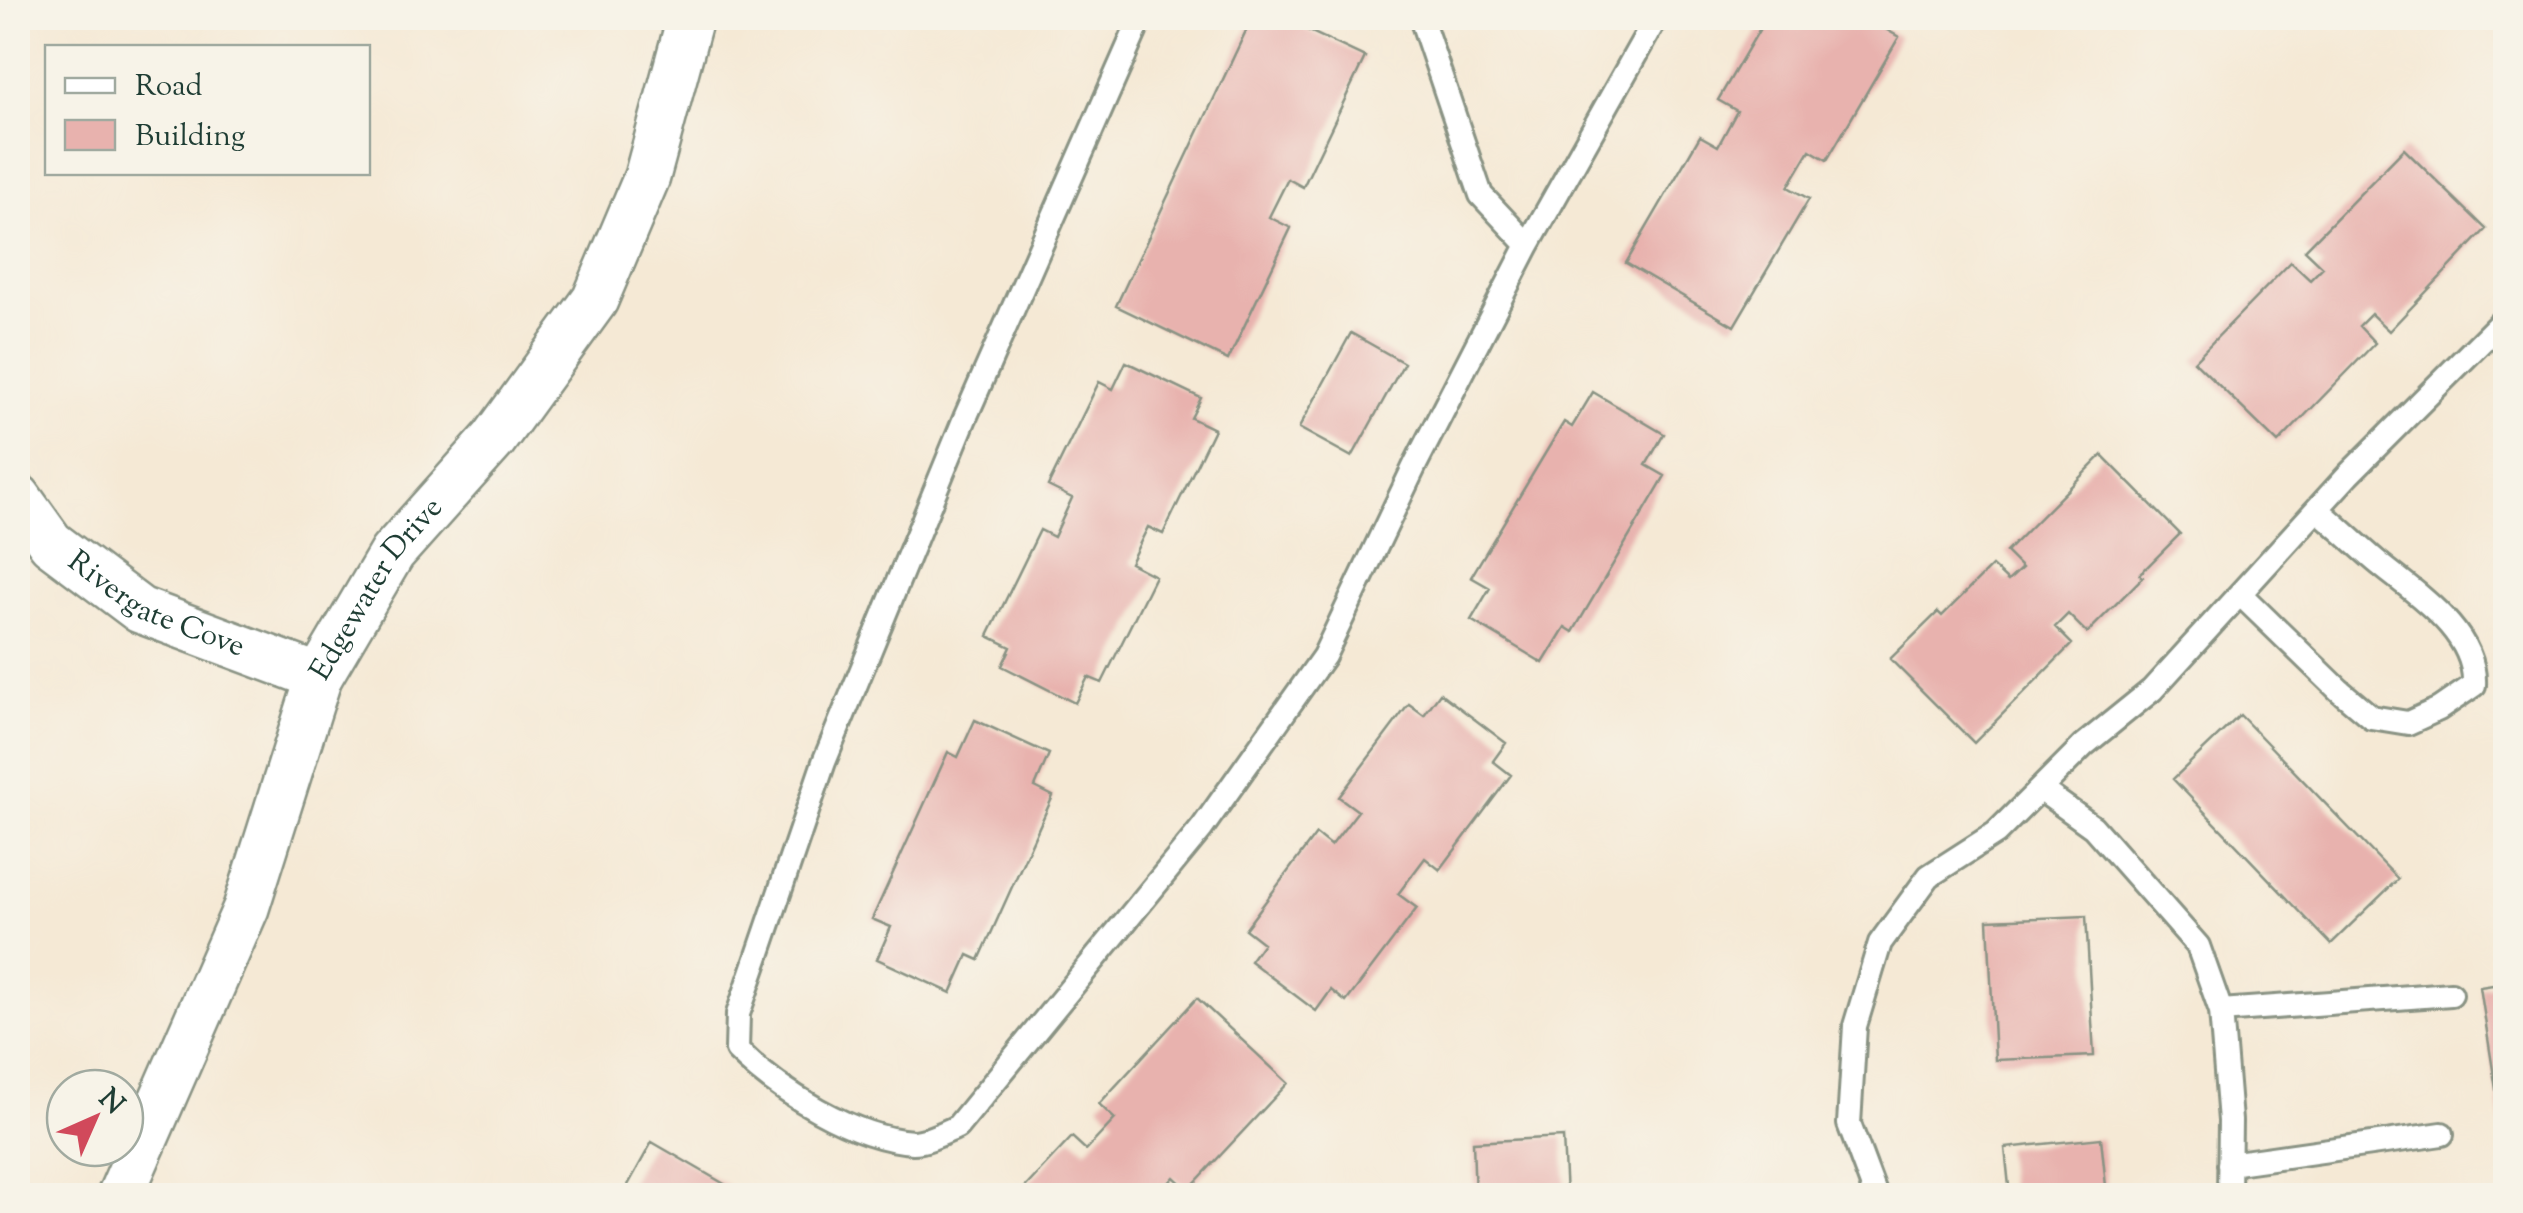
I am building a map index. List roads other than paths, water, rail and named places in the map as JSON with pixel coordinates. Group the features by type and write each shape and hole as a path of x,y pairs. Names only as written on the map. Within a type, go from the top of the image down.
{"street":[{"name":"Edgewater Drive","path":"120,1196 246,908 319,677 392,553 494,438 595,300 647,177 690,18"},
{"name":"Rivergate Cove","path":"18,497 51,543 140,610 319,677"}],"lane":[{"path":"1140,18 965,418 831,744 738,1014 737,1050 790,1095 850,1126 916,1142 957,1127 1202,828 1324,656 1416,463 1563,177 1656,18"},
{"path":"1421,18 1481,195 1528,245"},
{"path":"1876,1196 1849,1124 1855,1026 1880,943 1929,876 1996,832 2084,745 2152,690 2317,509 2506,317"},
{"path":"2240,594 2372,717 2408,723 2474,685 2475,666 2455,632 2317,509"},
{"path":"2040,788 2093,828 2198,946 2220,1012 2230,1121 2229,1196"},
{"path":"2220,1012 2452,994"},
{"path":"2230,1164 2442,1134"}]}
